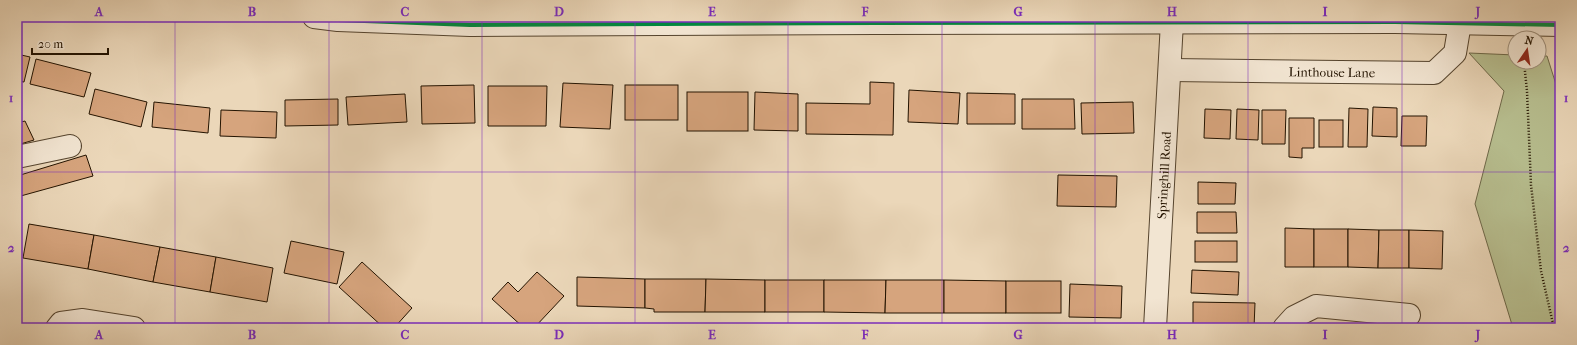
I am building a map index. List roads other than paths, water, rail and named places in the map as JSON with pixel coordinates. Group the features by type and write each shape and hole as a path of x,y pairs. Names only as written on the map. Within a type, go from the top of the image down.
{"street":[{"path":"314,17 338,20 470,25 1172,22 1460,23 1560,25"},
{"name":"Springhill Road","path":"1155,328 1172,22"},
{"name":"Linthouse Lane","path":"1170,70 1434,73 1455,53 1460,23"},
{"path":"17,157 70,146"},
{"path":"1284,328 1294,317 1316,306 1409,315"},
{"path":"57,328 61,323 83,320 134,328"}]}
